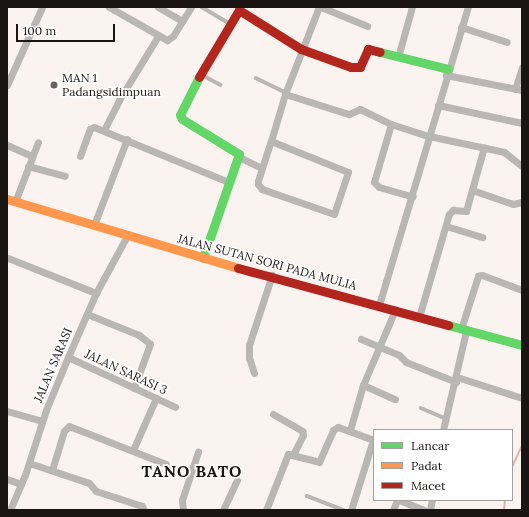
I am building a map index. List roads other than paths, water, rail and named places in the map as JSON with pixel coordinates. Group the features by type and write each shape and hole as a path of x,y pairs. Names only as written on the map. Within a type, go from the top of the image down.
{"street":[{"path":"7,85 42,7"},
{"path":"109,7 158,36 170,40 191,7"},
{"path":"158,7 182,21"},
{"path":"310,7 319,8 367,26"},
{"path":"398,57 412,7"},
{"path":"378,305 412,197 447,72 468,7"},
{"path":"271,141 348,172 334,213 330,215 262,189 258,184 262,168 301,49 319,8"},
{"path":"203,258 229,182 239,158 237,151 180,118 201,74 238,11 241,11 301,49 355,68 360,66 366,50 518,89 522,67"},
{"path":"462,27 507,42"},
{"path":"104,130 132,78 158,36"},
{"path":"286,93 349,114 360,109 391,124 429,136 507,153 522,166"},
{"path":"438,105 522,123"},
{"path":"391,124 374,182 379,187 412,197"},
{"path":"80,156 91,128 104,130 127,138 229,182"},
{"path":"94,224 127,138"},
{"path":"11,200 38,142"},
{"path":"7,145 32,156"},
{"path":"419,317 451,211 466,211 484,147"},
{"path":"239,158 262,168"},
{"path":"28,166 66,176"},
{"path":"472,190 513,204 522,202"},
{"name":"JALAN SUTAN SORI PADA MULIA","path":"11,200 128,234 203,258 272,275 522,345"},
{"path":"446,226 482,237"},
{"name":"JALAN SARASI","path":"10,510 29,463 42,421 68,357 96,293 128,234"},
{"path":"8,258 96,293"},
{"path":"254,373 249,358 249,345 272,275"},
{"path":"443,429 456,379 464,330 478,276 482,275 522,290"},
{"path":"350,430 363,385 394,310"},
{"path":"87,314 139,335 150,344 134,388"},
{"path":"361,339 399,355 406,362 456,379 522,398"},
{"name":"JALAN SARASI 3","path":"68,357 175,407"},
{"path":"363,385 395,399"},
{"path":"133,450 156,398"},
{"path":"7,410 42,421"},
{"path":"273,414 302,432 294,453"},
{"path":"52,470 64,431 68,426 166,464"},
{"path":"266,510 287,454 294,453 315,463 320,462 334,428 350,430 373,441 351,510"},
{"path":"183,510 182,500 198,452"},
{"path":"29,463 89,483 96,491 142,506 144,510"},
{"path":"7,479 21,484"},
{"path":"222,510 237,480"},
{"path":"393,510 398,501"},
{"path":"401,501 424,510"}],"lane":[{"path":"202,7 230,24"},
{"path":"201,74 221,85"},
{"path":"256,78 286,93"},
{"path":"421,408 446,418"},
{"path":"307,496 343,510"}],"waterway":[{"path":"513,465 522,446"},
{"path":"504,510 505,501"}],"place":[{"name":"MAN 1 Padangsidimpuan","path":"54,85"}],"district":[{"name":"TANO BATO","path":"192,471"}]}
